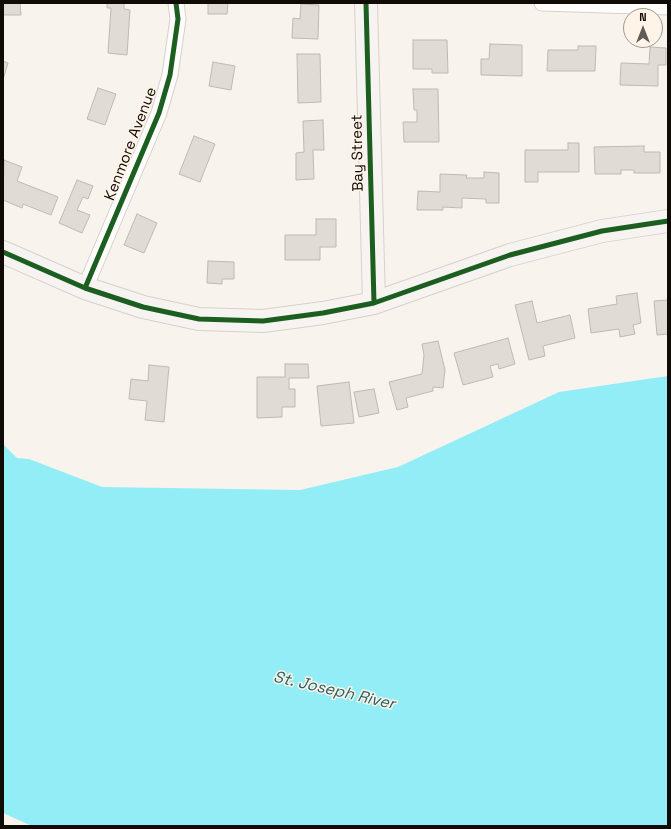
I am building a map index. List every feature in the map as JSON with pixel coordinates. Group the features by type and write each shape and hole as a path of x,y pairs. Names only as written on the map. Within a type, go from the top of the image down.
{"street":[{"name":"Kenmore Avenue","path":"85,288 159,112 170,75 178,18 176,3"},
{"name":"Bay Street","path":"366,3 374,303"},
{"path":"542,3 668,7"},
{"path":"3,252 85,288 143,307 199,319 263,321 323,313 374,303 510,255 602,232 668,221"}],"water":[{"name":"St. Joseph River","path":"668,376 668,826 32,826 3,813 3,444 17,458 29,459 102,487 300,490 398,467 559,392"}],"building":[{"path":"3,3 20,3 21,15 3,15"},
{"path":"107,3 124,3 124,9 130,10 127,55 108,53 111,8 107,8"},
{"path":"208,3 228,3 227,14 208,14"},
{"path":"301,4 319,5 318,39 292,38 293,18 300,19"},
{"path":"413,40 447,40 448,73 432,73 432,69 413,69"},
{"path":"490,44 522,45 522,76 481,75 481,59 489,59"},
{"path":"578,46 596,46 595,71 547,71 548,50 578,50"},
{"path":"650,48 666,48 666,65 658,65 658,86 620,85 621,63 649,64"},
{"path":"297,54 320,54 321,102 298,103"},
{"path":"3,61 8,63 3,80"},
{"path":"213,62 235,66 231,90 209,86"},
{"path":"98,88 116,94 105,125 87,119"},
{"path":"413,89 438,89 439,142 404,142 403,122 417,122 417,110 414,110"},
{"path":"323,120 324,150 313,150 314,179 296,180 296,153 304,152 303,121"},
{"path":"194,136 215,144 200,182 179,174"},
{"path":"568,143 579,143 579,172 538,172 538,182 525,182 525,150 568,150"},
{"path":"644,146 644,152 660,152 660,173 634,173 634,170 621,170 621,174 595,174 594,147"},
{"path":"4,160 22,167 17,181 58,197 51,215 23,204 22,208 3,200"},
{"path":"484,172 499,173 499,203 486,203 486,199 462,198 462,208 443,207 443,210 417,210 418,191 440,192 440,174 467,175 466,178 484,178"},
{"path":"77,180 93,186 88,199 83,197 77,210 90,215 82,233 59,223"},
{"path":"137,214 157,223 144,253 124,245"},
{"path":"316,219 336,219 336,247 320,247 320,260 285,260 285,235 316,235"},
{"path":"208,261 234,262 234,279 222,279 222,284 207,283"},
{"path":"637,293 641,323 633,325 635,334 620,337 619,329 591,333 588,309 617,304 616,296"},
{"path":"668,300 668,334 657,335 654,301"},
{"path":"532,301 537,323 570,315 575,338 543,346 545,356 529,360 515,305"},
{"path":"508,338 515,364 499,369 498,364 490,366 493,377 463,385 454,353"},
{"path":"438,341 445,370 443,388 433,387 433,391 406,398 408,407 397,410 389,382 422,374 424,355 422,344"},
{"path":"285,364 308,364 309,378 289,378 289,389 295,389 295,407 282,407 282,417 257,418 257,377 285,377"},
{"path":"149,365 169,367 164,422 145,420 147,401 129,399 131,379 148,381"},
{"path":"349,382 354,423 321,426 317,386"},
{"path":"374,389 379,413 359,417 354,392"}],"cycle path":[{"path":"85,288 159,113 170,75 178,19 176,3"},
{"path":"366,3 374,303"},
{"path":"3,252 85,288 143,307 199,319 263,321 323,313 374,303 510,255 602,231 668,221"}]}
